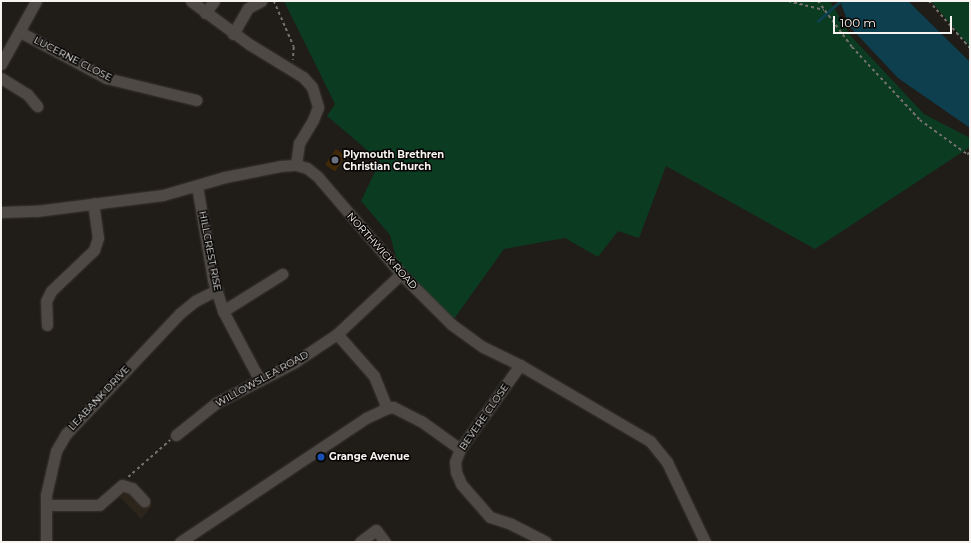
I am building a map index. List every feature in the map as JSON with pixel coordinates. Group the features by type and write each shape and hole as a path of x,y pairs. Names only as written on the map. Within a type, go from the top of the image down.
{"street":[{"path":"1,64 36,1"},
{"path":"1,212 36,211 163,194 197,186 225,177 296,164 299,143 313,120 318,107 312,87 290,69 233,34 192,1"},
{"path":"205,13 214,1"},
{"path":"233,34 248,8 261,1"},
{"name":"LUCERNE CLOSE","path":"20,32 106,78 196,100"},
{"path":"1,78 25,93 37,106"},
{"name":"NORTHWICK ROAD","path":"296,164 314,172 401,274 451,324 483,347 520,365 650,441 668,462 705,542"},
{"name":"HILLCREST RISE","path":"197,186 217,290 224,312 259,379"},
{"path":"47,325 46,301 51,291 94,250 98,238 93,203"},
{"path":"224,312 282,274"},
{"name":"WILLOWSLEA ROAD","path":"176,435 216,403 259,379 295,362 336,334 401,274"},
{"name":"LEABANK DRIVE","path":"46,542 46,505 51,468 56,451 66,434 179,314 195,301 217,290"},
{"path":"336,334 374,376 387,408"},
{"name":"BEVERE CLOSE","path":"520,365 460,449 455,462 456,472 461,484 490,517 511,524 546,542"},
{"path":"180,542 366,418 387,408 393,407 421,421 460,449"},
{"path":"46,505 99,505 122,485 132,488 144,502"},
{"path":"360,542 376,530 385,542"}],"path":[{"path":"274,1 294,47 295,55 290,69"},
{"path":"788,1 824,10"},
{"path":"818,1 852,47 920,120 968,154 970,153"},
{"path":"929,1 970,48"},
{"path":"122,485 176,435"}],"shaded area":[{"path":"132,487 152,506 141,519 120,497"}],"green space":[{"path":"284,1 830,1 850,35 924,114 970,138 970,147 815,249 666,166 639,238 618,231 598,257 565,238 504,249 454,319 398,265 390,235 361,201 380,161 327,116 335,104"},
{"path":"931,1 970,1 970,47"}],"water":[{"path":"840,1 908,1 970,62 970,128 898,78 850,27"}],"building":[{"name":"Plymouth Brethren Christian Church","path":"336,149 346,156 335,171 325,165"}],"waterway":[{"path":"818,21 840,1"}],"place":[{"name":"Plymouth Brethren Christian Church","path":"335,160"},
{"name":"Grange Avenue","path":"321,457"}]}
